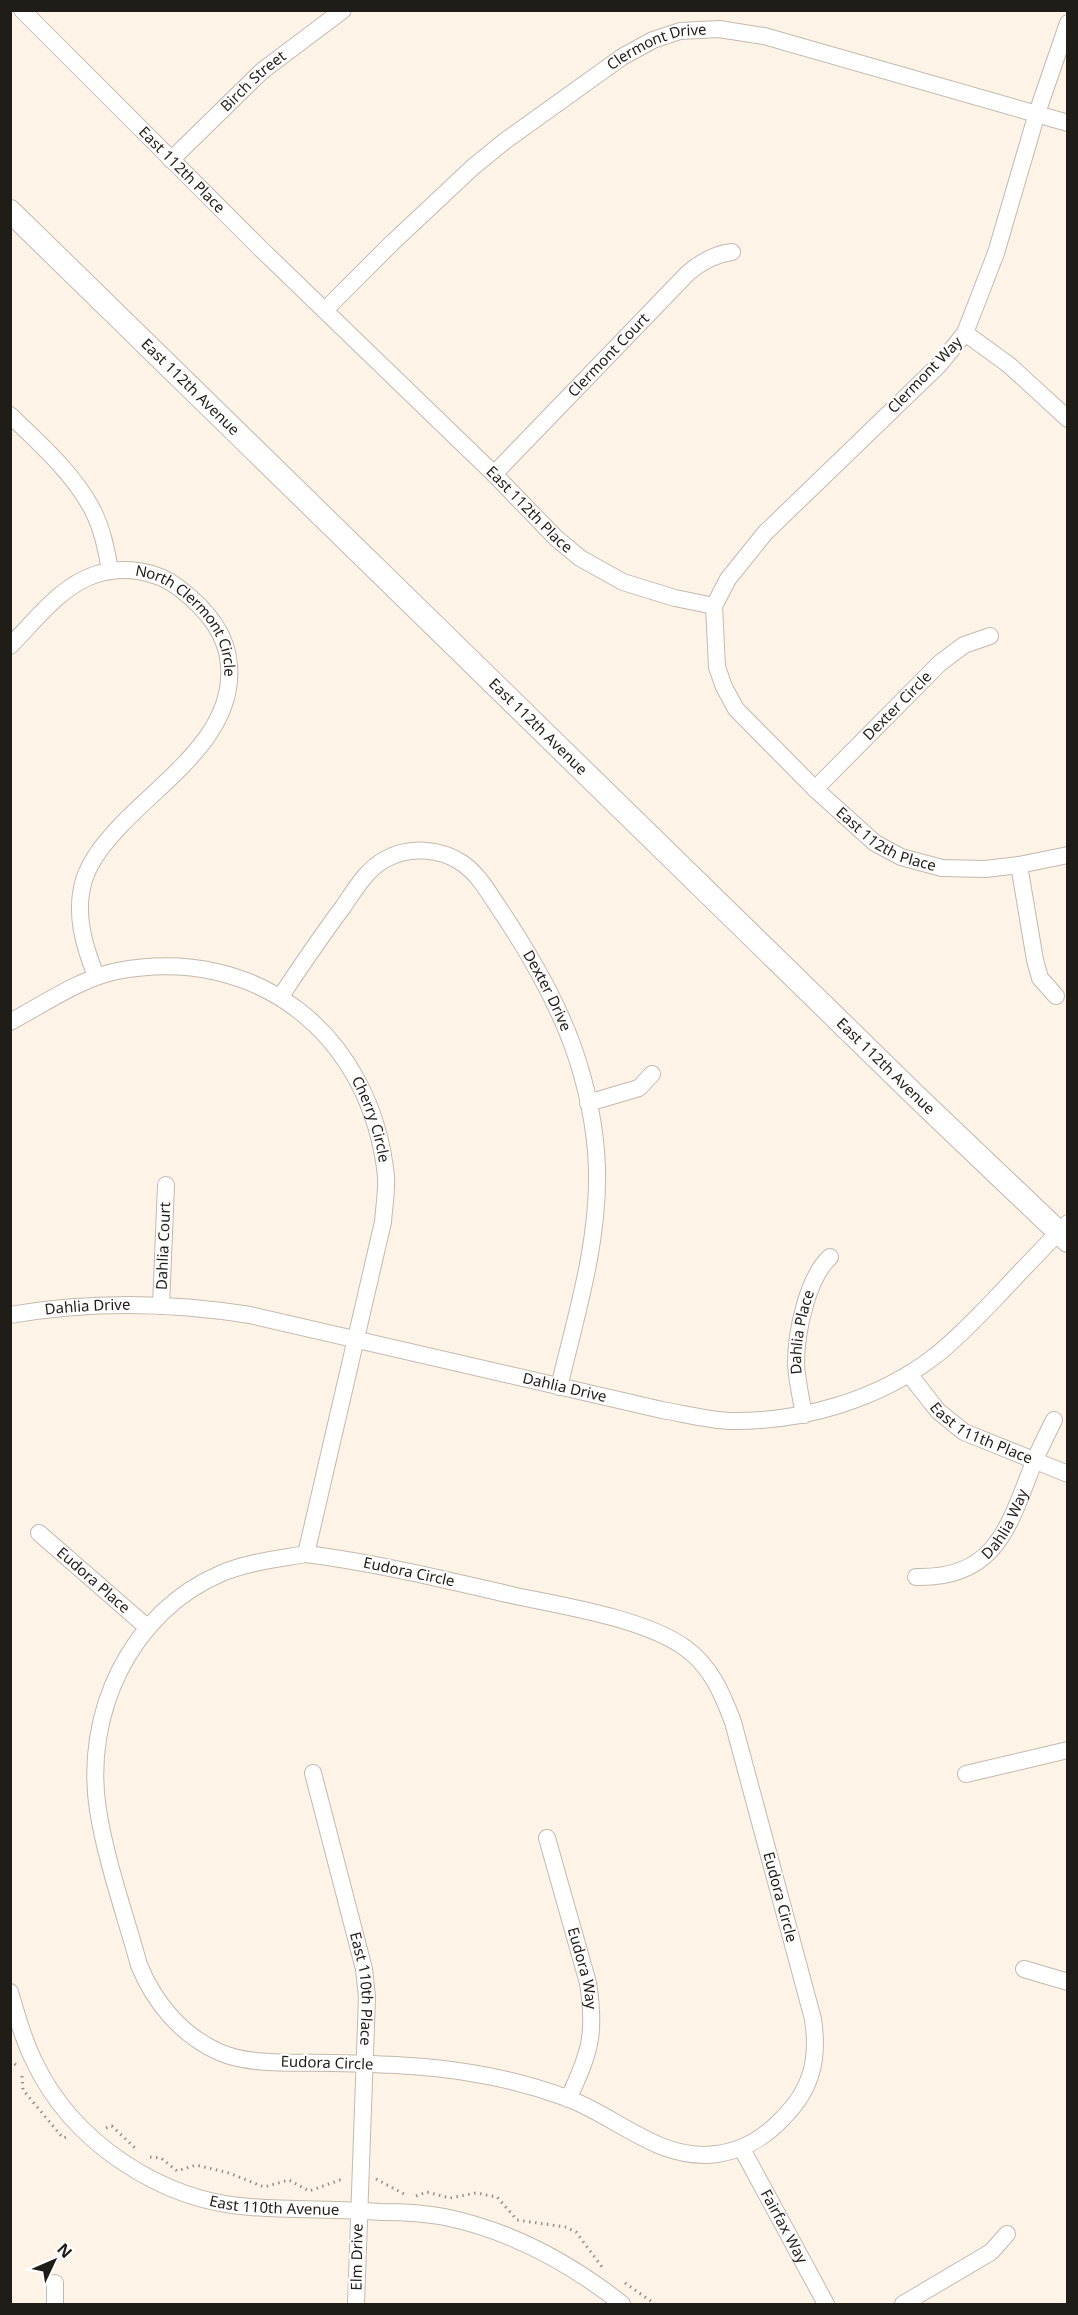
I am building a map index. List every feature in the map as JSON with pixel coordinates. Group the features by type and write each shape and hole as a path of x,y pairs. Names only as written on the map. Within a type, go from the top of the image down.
{"street":[{"name":"East 112th Place","path":"22,10 260,248 494,474 556,538 599,570 639,588 714,606 716,656 724,687 736,709 815,789 875,843 901,857 942,868 985,869 1068,855"},
{"name":"Birch Street","path":"171,160 262,71 343,10"},
{"name":"Clermont Way","path":"714,606 728,579 765,533 939,365 965,333 996,253 1037,113 1068,22"},
{"name":"Clermont Drive","path":"325,310 443,194 505,141 622,57 668,34 690,30 719,29 764,36 1068,123"},
{"name":"East 112th Avenue","path":"10,211 901,1081 1064,1232"},
{"name":"Clermont Court","path":"494,474 688,273 719,254 732,252"},
{"path":"965,333 1009,365 1068,419"},
{"name":"North Clermont Circle","path":"10,416 63,469 81,491 99,524 110,570 129,570 153,575 176,585 195,600 220,631 226,645 230,672 229,688 225,704 212,730 191,755 110,837 98,852 84,880 80,900 80,921 86,950 96,976"},
{"path":"10,646 71,586 90,576 110,570"},
{"name":"Dexter Circle","path":"815,789 940,663 964,645 990,636"},
{"name":"Dexter Drive","path":"280,996 337,914 375,866 385,859 407,851 434,852 450,856 463,863 482,882 548,990 573,1046 588,1103 597,1168 594,1220 588,1262 559,1387"},
{"path":"1019,865 1040,978 1056,996"},
{"name":"Cherry Circle","path":"10,1022 96,976 139,968 204,969 239,978 280,996 315,1025 350,1065 371,1108 380,1140 386,1177 383,1222 306,1554"},
{"path":"588,1103 639,1088 652,1074"},
{"name":"Dahlia Court","path":"161,1306 166,1185"},
{"name":"Dahlia Drive","path":"10,1315 104,1304 212,1309 250,1315 662,1410 728,1421 758,1420 804,1415 823,1410 883,1388 909,1374 959,1336 1064,1232"},
{"name":"Dahlia Place","path":"804,1415 797,1377 797,1347 809,1291 818,1271 831,1257"},
{"name":"East 111th Place","path":"909,1374 938,1411 964,1432 1068,1474"},
{"name":"Dahlia Way","path":"916,1577 927,1578 972,1566 1000,1541 1018,1508 1034,1461 1054,1420"},
{"name":"Eudora Place","path":"39,1533 148,1628"},
{"name":"Eudora Circle","path":"306,1554 355,1560 593,1612 659,1633 684,1647 701,1662 712,1676 733,1722 813,2019 816,2041 815,2059 810,2077 794,2108 772,2129 742,2149 702,2156 672,2151 650,2143 568,2099 499,2078 439,2068 278,2062 240,2058 220,2053 199,2041 178,2024 156,2000 147,1985 139,1965 98,1810 95,1781 98,1735 110,1691 131,1649 148,1628 165,1609 181,1596 222,1573 257,1562 306,1554"},
{"path":"966,1774 1068,1750"},
{"name":"East 110th Place","path":"313,1773 364,1970 367,1997 366,2064 358,2210"},
{"name":"Eudora Way","path":"547,1838 588,1983 591,2005 592,2032 586,2060 568,2099"},
{"path":"1024,1969 1068,1982"},
{"name":"East 110th Avenue","path":"10,1992 18,2022 34,2062 63,2106 86,2134 135,2169 164,2186 202,2199 248,2207 422,2213 444,2217 506,2235 538,2248 589,2278 622,2304"},
{"name":"Fairfax Way","path":"742,2149 826,2304"},
{"name":"Elm Drive","path":"356,2304 358,2210"},
{"path":"903,2304 992,2252 1007,2234"},
{"path":"55,2283 55,2304"}],"path":[{"path":"10,2060 21,2070 23,2090 63,2138 112,2126 136,2149"},
{"path":"145,2157 160,2158 177,2171 196,2165 264,2187 289,2181 309,2191 340,2180 379,2178 407,2195"},
{"path":"413,2196 427,2192 450,2198 476,2193 497,2197 517,2220 565,2226 576,2232 602,2266 610,2272"},
{"path":"619,2278 655,2304"}]}
